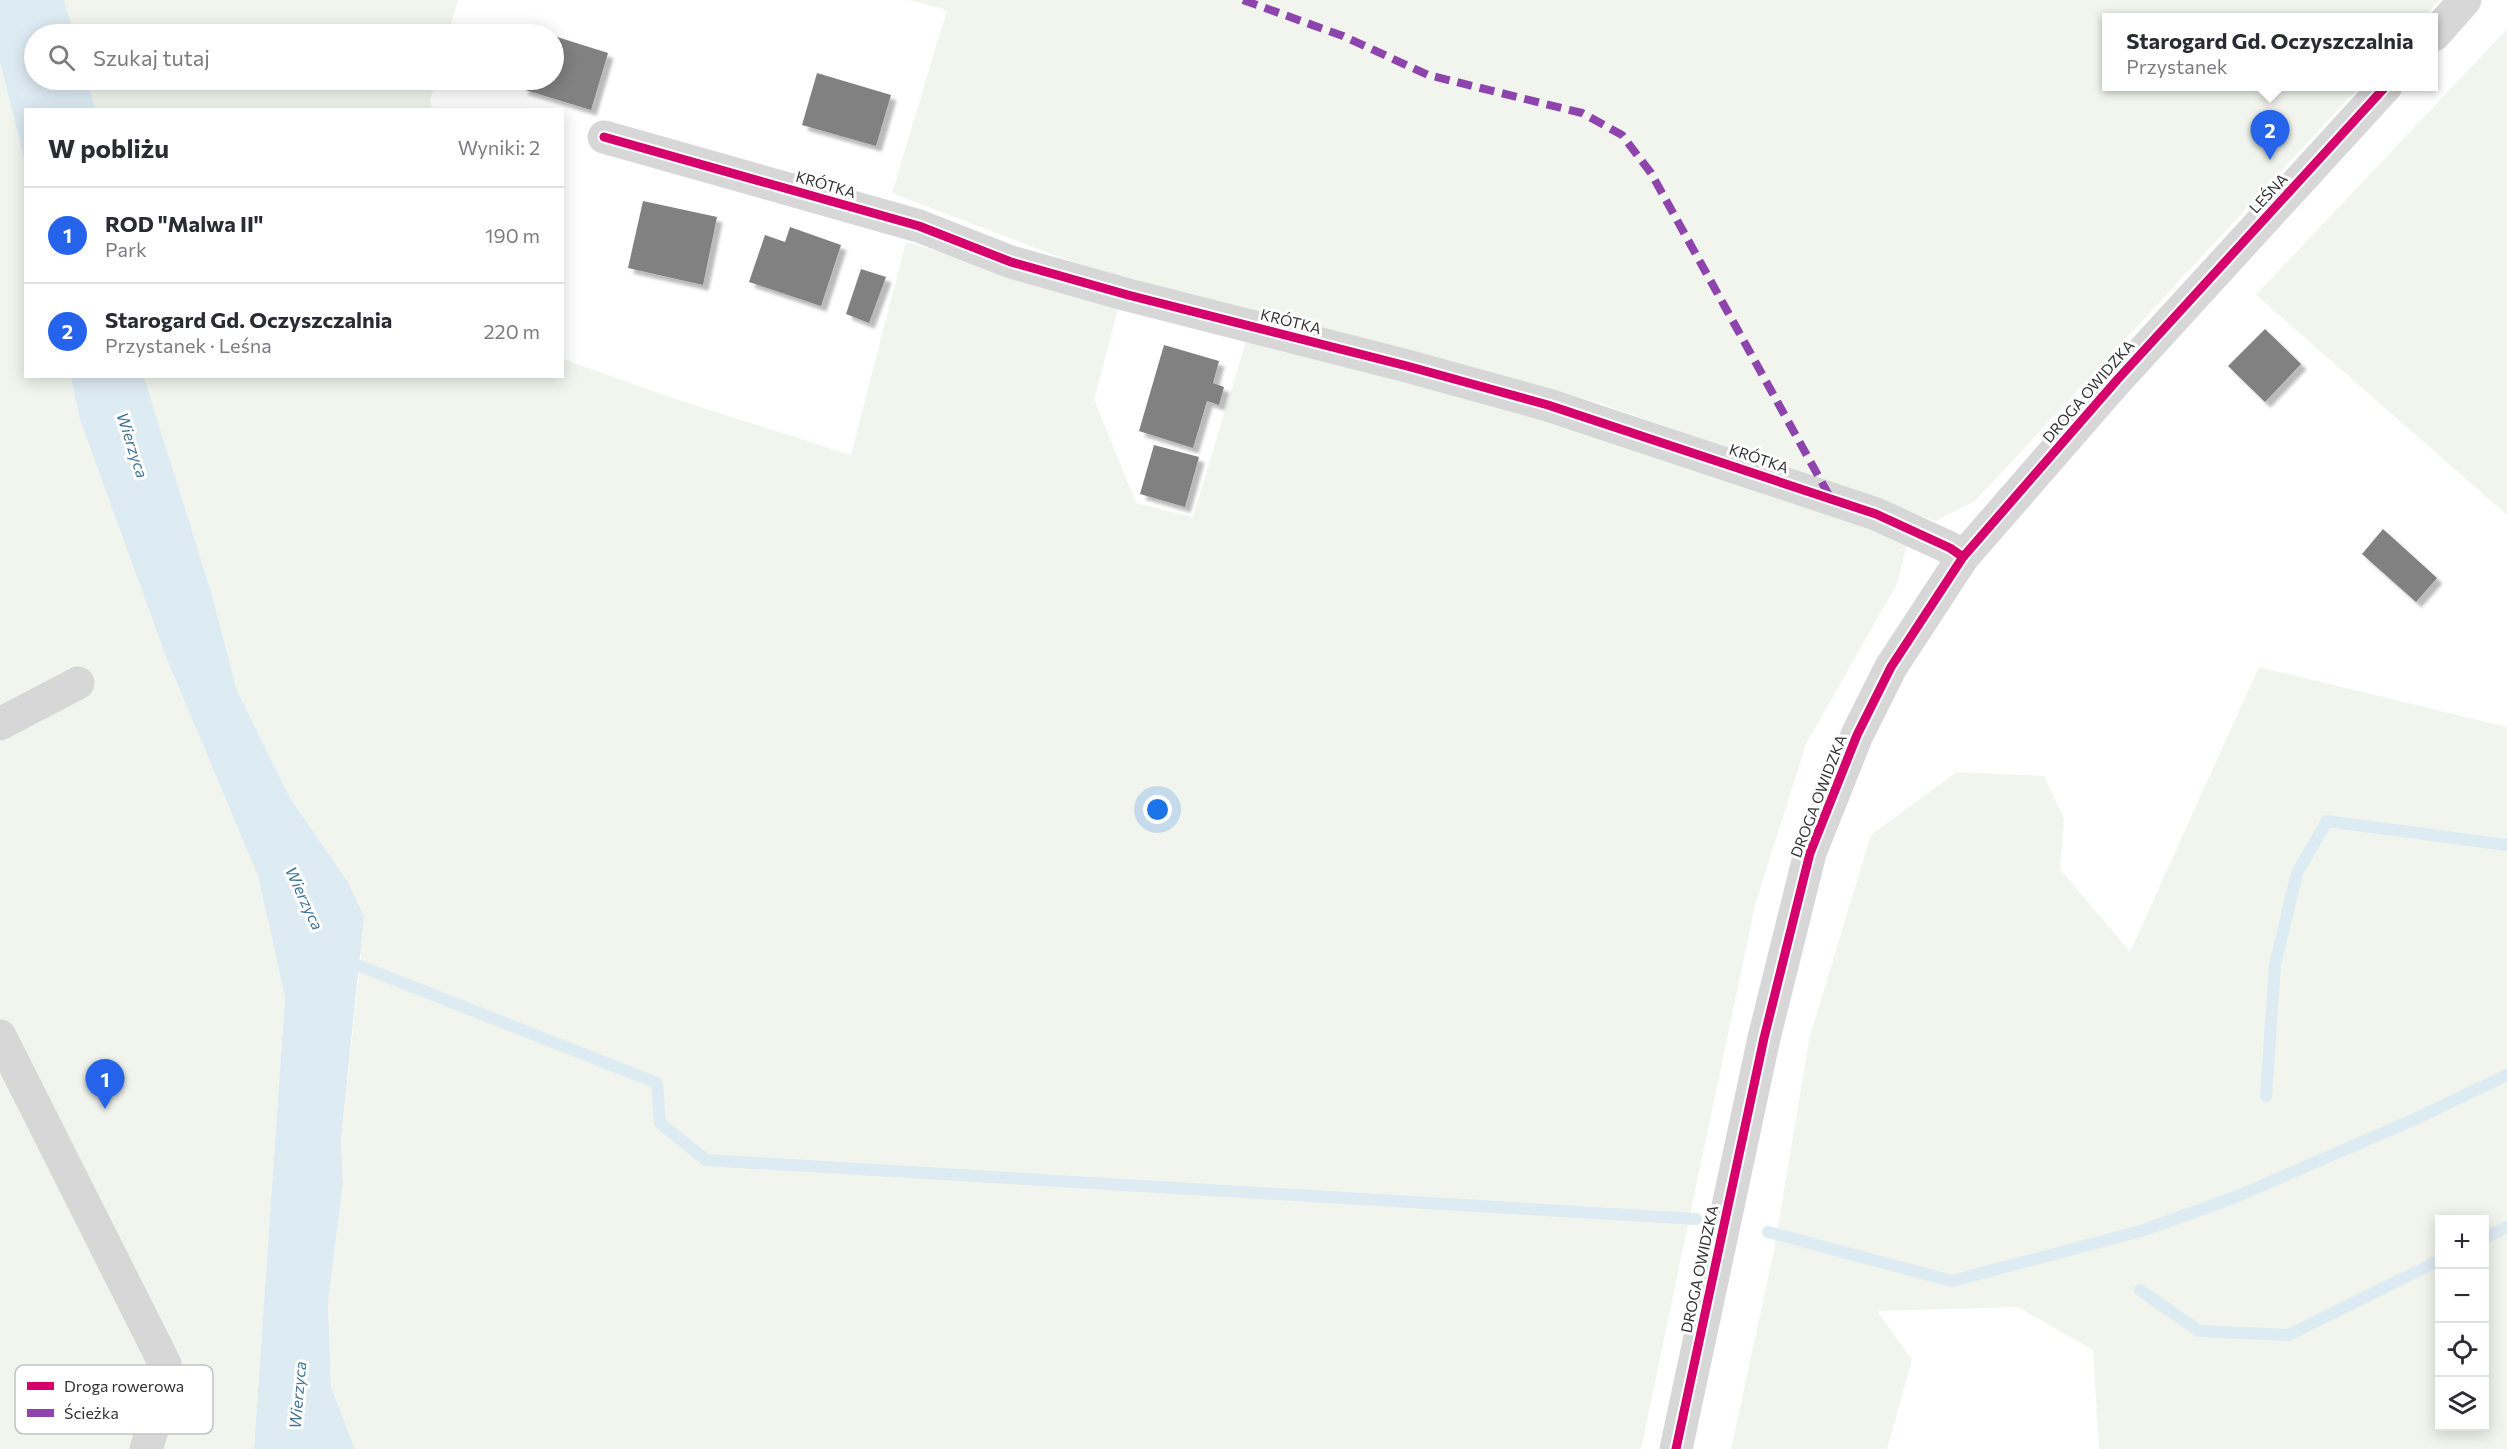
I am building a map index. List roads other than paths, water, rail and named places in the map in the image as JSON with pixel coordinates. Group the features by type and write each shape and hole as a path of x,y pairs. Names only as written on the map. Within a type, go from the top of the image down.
{"street":[{"path":"2438,30 2465,0"},
{"name":"LEŚNA","path":"2221,267 2382,91"},
{"name":"KRÓTKA","path":"604,138 920,226 1011,262 1117,292 1548,405 1876,514 1950,548 1963,557"},
{"name":"DROGA OWIDZKA","path":"1676,1449 1764,1038 1810,853 1857,735 1891,667 1963,557 2117,380 2221,267"},
{"path":"0,724 78,683"},
{"path":"0,1036 165,1365"},
{"path":"146,1449 151,1434"}],"water":[{"path":"0,0 64,0 71,24 24,24 24,90 90,90 95,108 24,108 24,158 0,62"},
{"name":"Wierzyca","path":"71,378 144,378 212,595 237,691 290,798 347,881 364,916 341,1139 343,1183 328,1302 331,1387 355,1449 254,1449 285,997 258,876 166,657 80,420"}],"waterway":[{"path":"2266,1096 2275,965 2297,873 2327,821 2507,845"},
{"path":"347,961 657,1083 660,1123 706,1160 1696,1219"},
{"path":"1768,1232 1952,1281 2141,1231 2233,1198 2413,1120 2507,1075"},
{"path":"2489,1236 2507,1227"},
{"path":"2140,1290 2199,1331 2289,1335 2435,1262"}],"place":[{"name":"Starogard Gd. Oczyszczalnia","path":"2270,160"},
{"name":"ROD \"Malwa II\"","path":"105,1109"}]}
